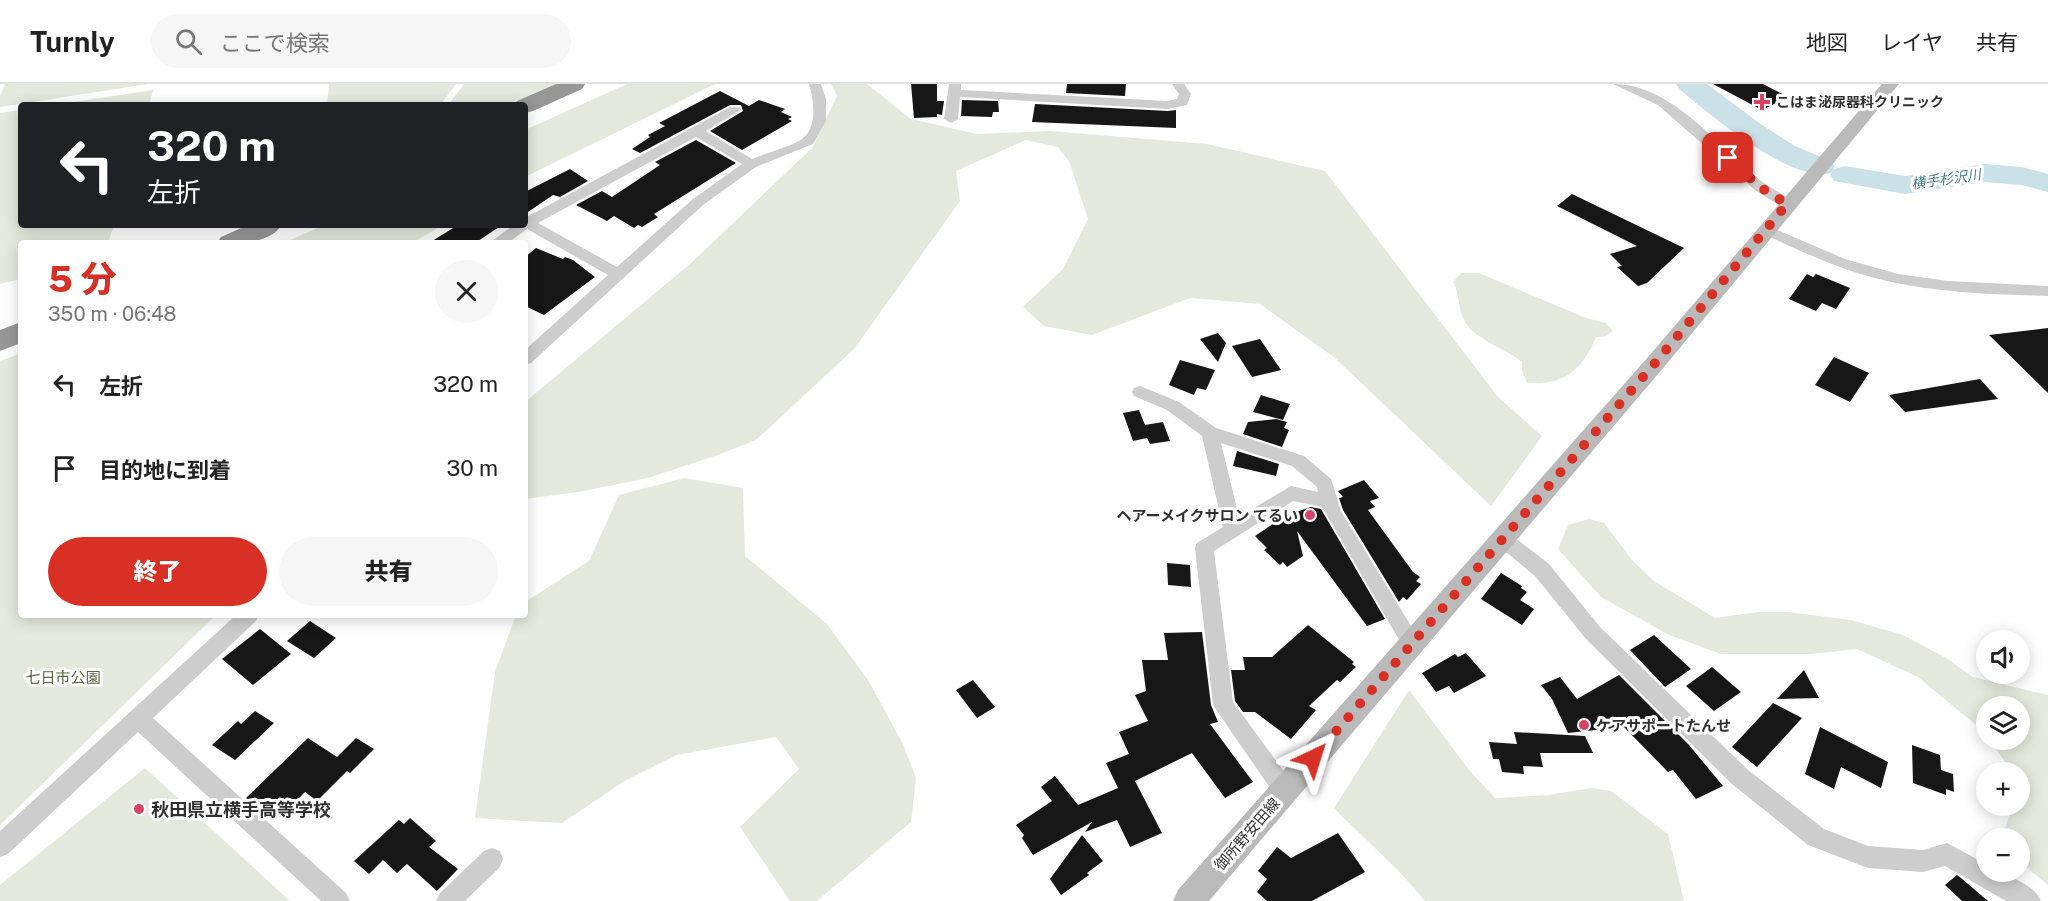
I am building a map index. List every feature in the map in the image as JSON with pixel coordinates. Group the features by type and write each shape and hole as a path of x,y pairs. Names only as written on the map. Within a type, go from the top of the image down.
{"highway":[{"path":"528,105 574,84"},
{"path":"236,240 262,228"},
{"path":"0,341 18,333"}],"main road":[{"name":"御所野安田線","path":"1189,901 1656,362 1884,86"}],"street":[{"path":"528,356 698,202 751,164 808,141 819,121 820,99 815,84"},
{"path":"951,118 954,89 1168,105 1182,102 1185,94 1178,84"},
{"path":"1619,84 1663,102 1760,187 1787,204"},
{"path":"528,222 735,110"},
{"path":"696,131 751,164"},
{"path":"528,226 618,274"},
{"path":"502,240 519,228"},
{"path":"1766,230 1852,267 1894,277 1967,288 2048,291"},
{"path":"1140,392 1173,406 1210,434 1298,461 1325,484 1332,512 1412,644"},
{"path":"1210,434 1232,528"},
{"path":"1284,791 1223,705 1204,548 1232,528 1291,493 1329,502"},
{"path":"1503,539 1542,570 1593,633 1740,777 1816,837 1868,857 1923,861 1947,854 2029,901"},
{"path":"0,846 246,618"},
{"path":"138,718 338,901"},
{"path":"448,901 492,859"}],"green space":[{"path":"5,84 148,84 32,102 18,102 18,104 0,107 0,96"},
{"path":"329,84 456,84 442,102 327,102"},
{"path":"464,84 556,84 518,102 450,102"},
{"path":"627,84 715,84 528,176 528,129"},
{"path":"831,84 867,84 911,119 977,134 1050,131 1207,144 1325,171 1498,397 1542,436 1491,506 1335,358 1260,304 1190,298 1092,335 1044,326 1023,307 1063,269 1088,219 1069,161 1058,147 1026,140 956,171 960,201 854,349 756,440 648,478 579,492 528,499 528,399 690,264 812,148 837,96"},
{"path":"153,90 150,102 73,102"},
{"path":"18,110 18,228 113,228 109,240 18,240 18,280 0,284 0,113"},
{"path":"318,228 438,228 417,240 290,240"},
{"path":"1461,273 1479,273 1586,318 1606,323 1613,331 1606,336 1596,337 1585,358 1562,378 1552,382 1527,383 1522,371 1522,362 1477,335 1465,322 1453,282"},
{"name":"七日市公園","path":"18,354 18,618 213,618 0,825 0,361"},
{"path":"684,478 743,488 745,556 827,624 868,680 903,744 916,778 911,822 817,901 790,901 740,827 799,769 776,737 677,755 626,780 562,823 475,818 495,672 515,618 528,618 528,600 589,561 619,495"},
{"path":"1589,519 1604,523 1632,560 1654,581 1715,618 1757,612 1788,612 1851,620 1903,635 1946,658 1976,678 1976,684 2002,684 2048,695 2048,885 2030,870 2030,828 2005,828 2009,816 2030,816 2030,762 2006,762 1996,750 2030,750 2030,696 1976,696 1976,725 1918,677 1857,649 1810,654 1721,654 1669,635 1601,597 1558,549 1568,525"},
{"path":"1409,690 1469,770 1495,798 1548,795 1592,788 1611,791 1668,834 1684,901 1425,901 1334,808"},
{"name":"秋田県立横手高等学校","path":"145,768 290,901 0,901 0,885"}],"building":[{"path":"911,84 937,84 937,101 944,101 942,115 914,118"},
{"path":"1067,84 1126,84 1125,96 1066,93"},
{"name":"こはま泌尿器科クリニック","path":"1713,84 1763,84 1788,97 1762,110"},
{"path":"720,91 749,106 759,100 785,109 781,112 792,117 788,119 792,121 742,150 710,131 743,111 741,105 730,105 640,153 632,149 650,137 648,135 665,126 659,123"},
{"path":"962,100 998,101 999,112 993,112 992,117 961,116"},
{"path":"1035,104 1176,110 1176,128 1032,122"},
{"path":"696,140 736,163 654,214 658,217 642,227 638,225 634,228 614,216 607,221 576,205 602,191 612,197 660,165 655,162"},
{"path":"570,169 588,181 560,197 553,195 528,212 528,190"},
{"path":"1572,194 1684,248 1647,283 1638,286 1617,267 1622,266 1610,254 1637,246 1557,206"},
{"path":"453,228 498,228 480,240 434,240"},
{"path":"536,248 563,259 565,257 573,260 595,277 544,315 528,307 528,255"},
{"path":"1807,274 1813,277 1816,274 1850,288 1836,309 1822,303 1816,311 1789,299"},
{"path":"2048,328 2048,393 1989,335"},
{"path":"1218,333 1226,343 1218,362 1200,339"},
{"path":"1260,339 1281,370 1252,377 1232,346"},
{"path":"1834,357 1869,373 1850,402 1815,385"},
{"path":"1180,360 1215,370 1206,390 1197,388 1194,395 1169,385"},
{"path":"1980,379 1998,399 1905,412 1889,395"},
{"path":"1261,395 1290,404 1283,420 1253,412"},
{"path":"1139,410 1145,425 1163,422 1170,441 1150,444 1147,438 1133,441 1123,413"},
{"path":"1276,419 1287,422 1284,428 1289,430 1282,447 1243,434 1248,422"},
{"path":"1237,451 1279,464 1276,476 1233,466"},
{"path":"1364,480 1379,498 1370,501 1375,507 1368,510 1413,572 1420,577 1416,581 1421,584 1407,600 1403,597 1399,602 1343,510 1339,498 1343,497 1338,491"},
{"path":"1311,507 1321,509 1385,619 1367,626 1297,531 1303,556 1287,567 1283,562 1280,565 1264,550 1267,548 1255,536 1292,511 1293,513"},
{"path":"1167,563 1190,565 1191,587 1168,585"},
{"path":"1501,573 1522,586 1521,588 1527,592 1520,600 1534,609 1522,625 1481,599"},
{"path":"310,621 336,638 314,658 287,641"},
{"path":"1308,625 1354,662 1352,664 1356,667 1340,682 1337,680 1309,706 1316,710 1291,739 1255,712 1243,712 1235,701 1231,670 1245,670 1243,657 1272,657"},
{"path":"260,629 291,654 253,685 222,659"},
{"path":"1202,632 1211,705 1218,722 1210,724 1253,782 1225,798 1192,753 1135,781 1162,833 1130,847 1117,820 1085,832 1092,822 1033,855 1022,838 1024,835 1016,825 1052,801 1041,787 1055,776 1078,805 1118,788 1106,763 1129,754 1119,732 1148,721 1135,695 1146,691 1142,660 1168,660 1164,633"},
{"path":"1654,635 1691,669 1665,687 1630,650"},
{"path":"1466,653 1486,676 1454,693 1449,686 1436,692 1422,673 1455,654 1458,657"},
{"path":"1712,667 1741,692 1714,711 1686,686"},
{"path":"1804,670 1819,698 1777,699"},
{"path":"1619,675 1689,745 1723,786 1696,799 1673,770 1668,772 1624,727 1568,733 1552,699 1541,685 1560,677 1577,699"},
{"path":"973,680 995,707 977,718 956,690"},
{"path":"1773,703 1802,718 1757,767 1732,747"},
{"path":"255,711 274,723 235,760 212,745 238,721 241,724"},
{"path":"1820,727 1888,762 1881,788 1841,767 1834,789 1805,774"},
{"path":"1514,732 1585,736 1593,753 1540,753 1543,767 1523,766 1524,774 1502,772 1499,759 1493,759 1489,742 1517,744"},
{"path":"308,738 337,757 356,738 374,749 350,773 347,771 317,801 305,792 290,807 285,804 273,816 246,798"},
{"path":"1912,745 1940,755 1941,770 1953,774 1954,792 1946,789 1946,795 1913,783"},
{"path":"410,818 436,841 429,847 458,869 437,891 407,864 397,873 383,860 369,874 354,861 399,820 404,824"},
{"path":"1338,833 1365,872 1312,901 1267,901 1257,892 1267,879 1258,871 1277,847 1291,858"},
{"path":"1082,835 1103,861 1087,873 1089,875 1061,895 1050,879"},
{"path":"1957,875 1988,901 1962,901 1945,885"}],"waterway":[{"name":"横手杉沢川","path":"1690,84 1768,142 1820,167"},
{"name":"横手杉沢川","path":"1845,175 1905,185 1985,173 2022,176 2048,183"}],"place":[{"name":"こはま泌尿器科クリニック","path":"1762,102"},
{"name":"ヘアーメイクサロン てるい","path":"1310,515"},
{"name":"ケアサポートたんせ","path":"1584,725"},
{"name":"秋田県立横手高等学校","path":"139,809"}],"route":[{"path":"1313,758 1656,362 1787,204 1760,187 1728,158"}]}
